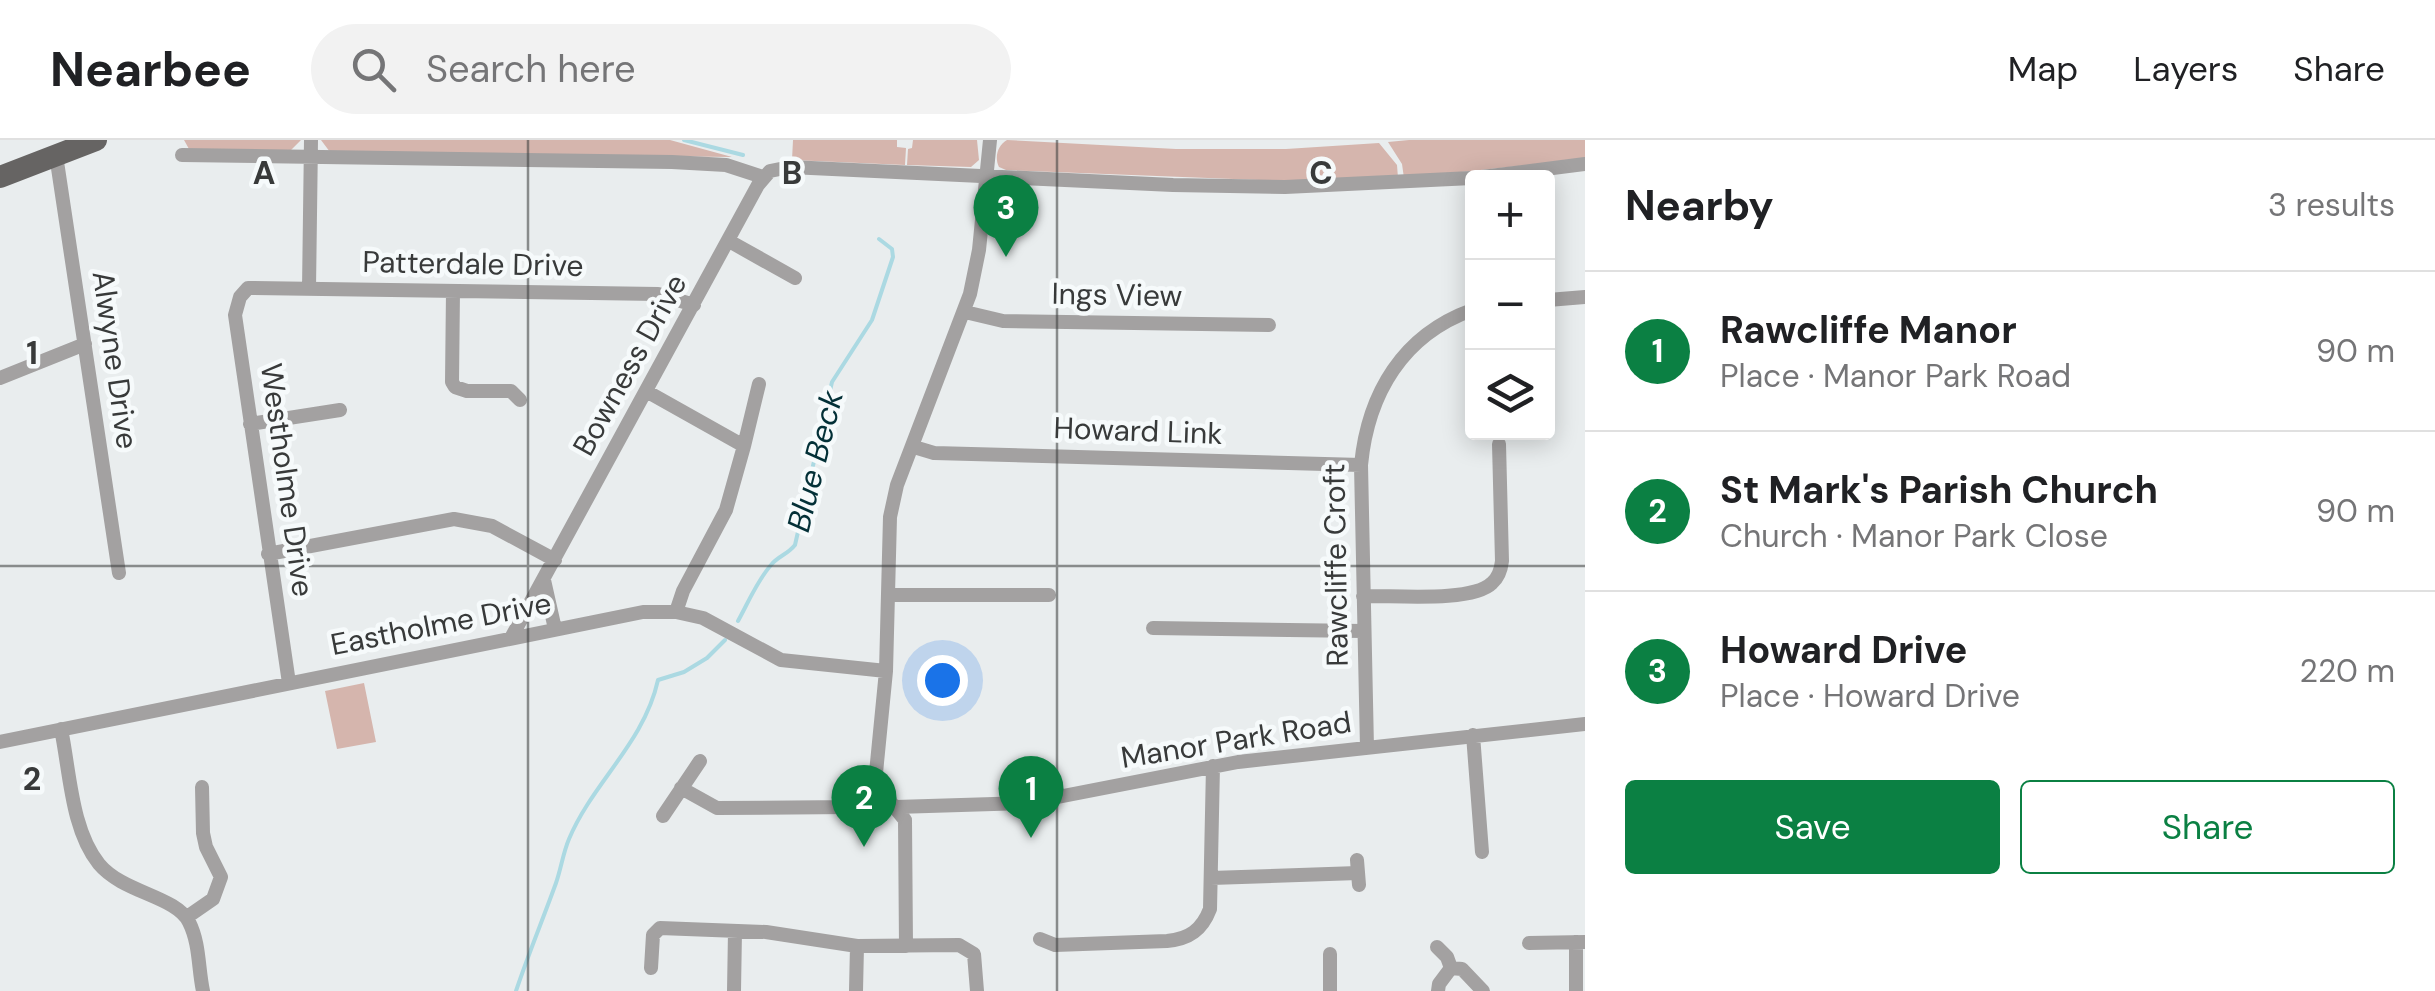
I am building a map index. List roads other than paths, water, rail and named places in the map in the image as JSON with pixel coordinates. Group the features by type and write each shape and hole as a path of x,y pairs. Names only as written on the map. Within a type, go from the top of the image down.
{"main road":[{"path":"0,177 96,140"}],"street":[{"path":"309,288 311,140"},
{"path":"906,946 906,828 903,815 875,783 886,671 890,516 897,486 965,312 978,250 990,140"},
{"name":"Alwyne Drive","path":"56,155 118,573"},
{"path":"182,155 690,163 726,165 764,177 770,171 790,166 1173,185 1285,187 1465,178"},
{"path":"1537,170 1585,164"},
{"name":"Bowness Drive","path":"511,638 764,177"},
{"path":"729,241 795,278"},
{"name":"Patterdale Drive","path":"248,288 658,294 694,305"},
{"name":"Westholme Drive","path":"248,288 240,297 236,315 289,684"},
{"path":"453,291 452,382 461,390 517,391"},
{"path":"1555,299 1585,297"},
{"name":"Ings View","path":"965,312 1003,320 1269,326"},
{"name":"Rawcliffe Croft","path":"1368,748 1362,464 1373,408 1398,359 1438,326 1465,313"},
{"path":"0,378 84,344"},
{"path":"676,612 726,510 760,384"},
{"path":"646,392 744,446"},
{"path":"250,424 340,410"},
{"path":"1362,596 1464,594 1493,583 1502,561 1499,444"},
{"name":"Howard Link","path":"914,447 954,453 1362,464"},
{"path":"268,554 454,519 492,526 555,560"},
{"path":"544,580 555,628"},
{"path":"888,595 1049,595"},
{"name":"Eastholme Drive","path":"0,742 644,612 676,612 703,618 782,660 886,671"},
{"path":"1153,628 1363,632"},
{"name":"Manor Park Road","path":"896,807 1027,803 1212,766 1585,724"},
{"path":"62,729 81,828 98,862 125,886 172,905 187,918 196,944 203,991"},
{"path":"1473,735 1482,852"},
{"path":"662,816 700,761"},
{"path":"1040,938 1055,945 1180,940 1199,929 1206,919 1211,878 1212,766"},
{"path":"681,788 706,804 729,809 850,808 880,793"},
{"path":"187,918 214,899 221,877 203,833 207,795"},
{"path":"1211,878 1358,873"},
{"path":"652,968 656,930 766,932 857,946 960,945 968,948 977,962 977,991"},
{"path":"734,991 735,931"},
{"path":"1529,943 1581,942 1576,991"},
{"path":"856,991 857,946"},
{"path":"1436,947 1447,957 1451,968"},
{"path":"1330,954 1330,991"},
{"path":"1438,991 1438,984 1451,968"},
{"path":"1451,968 1462,969 1483,991"}],"waterway":[{"name":"Blue Beck","path":"684,140 743,155"},
{"name":"Blue Beck","path":"738,621 766,571 795,545 832,382 872,320 893,257 892,249 879,239"},
{"name":"Blue Beck","path":"516,991 569,839 642,723 658,680 684,672 707,658 725,640"}],"place":[{"name":"Howard Drive","path":"1006,257"},
{"name":"Rawcliffe Manor","path":"1031,838"},
{"name":"St Mark's Parish Church","path":"864,847"}]}
